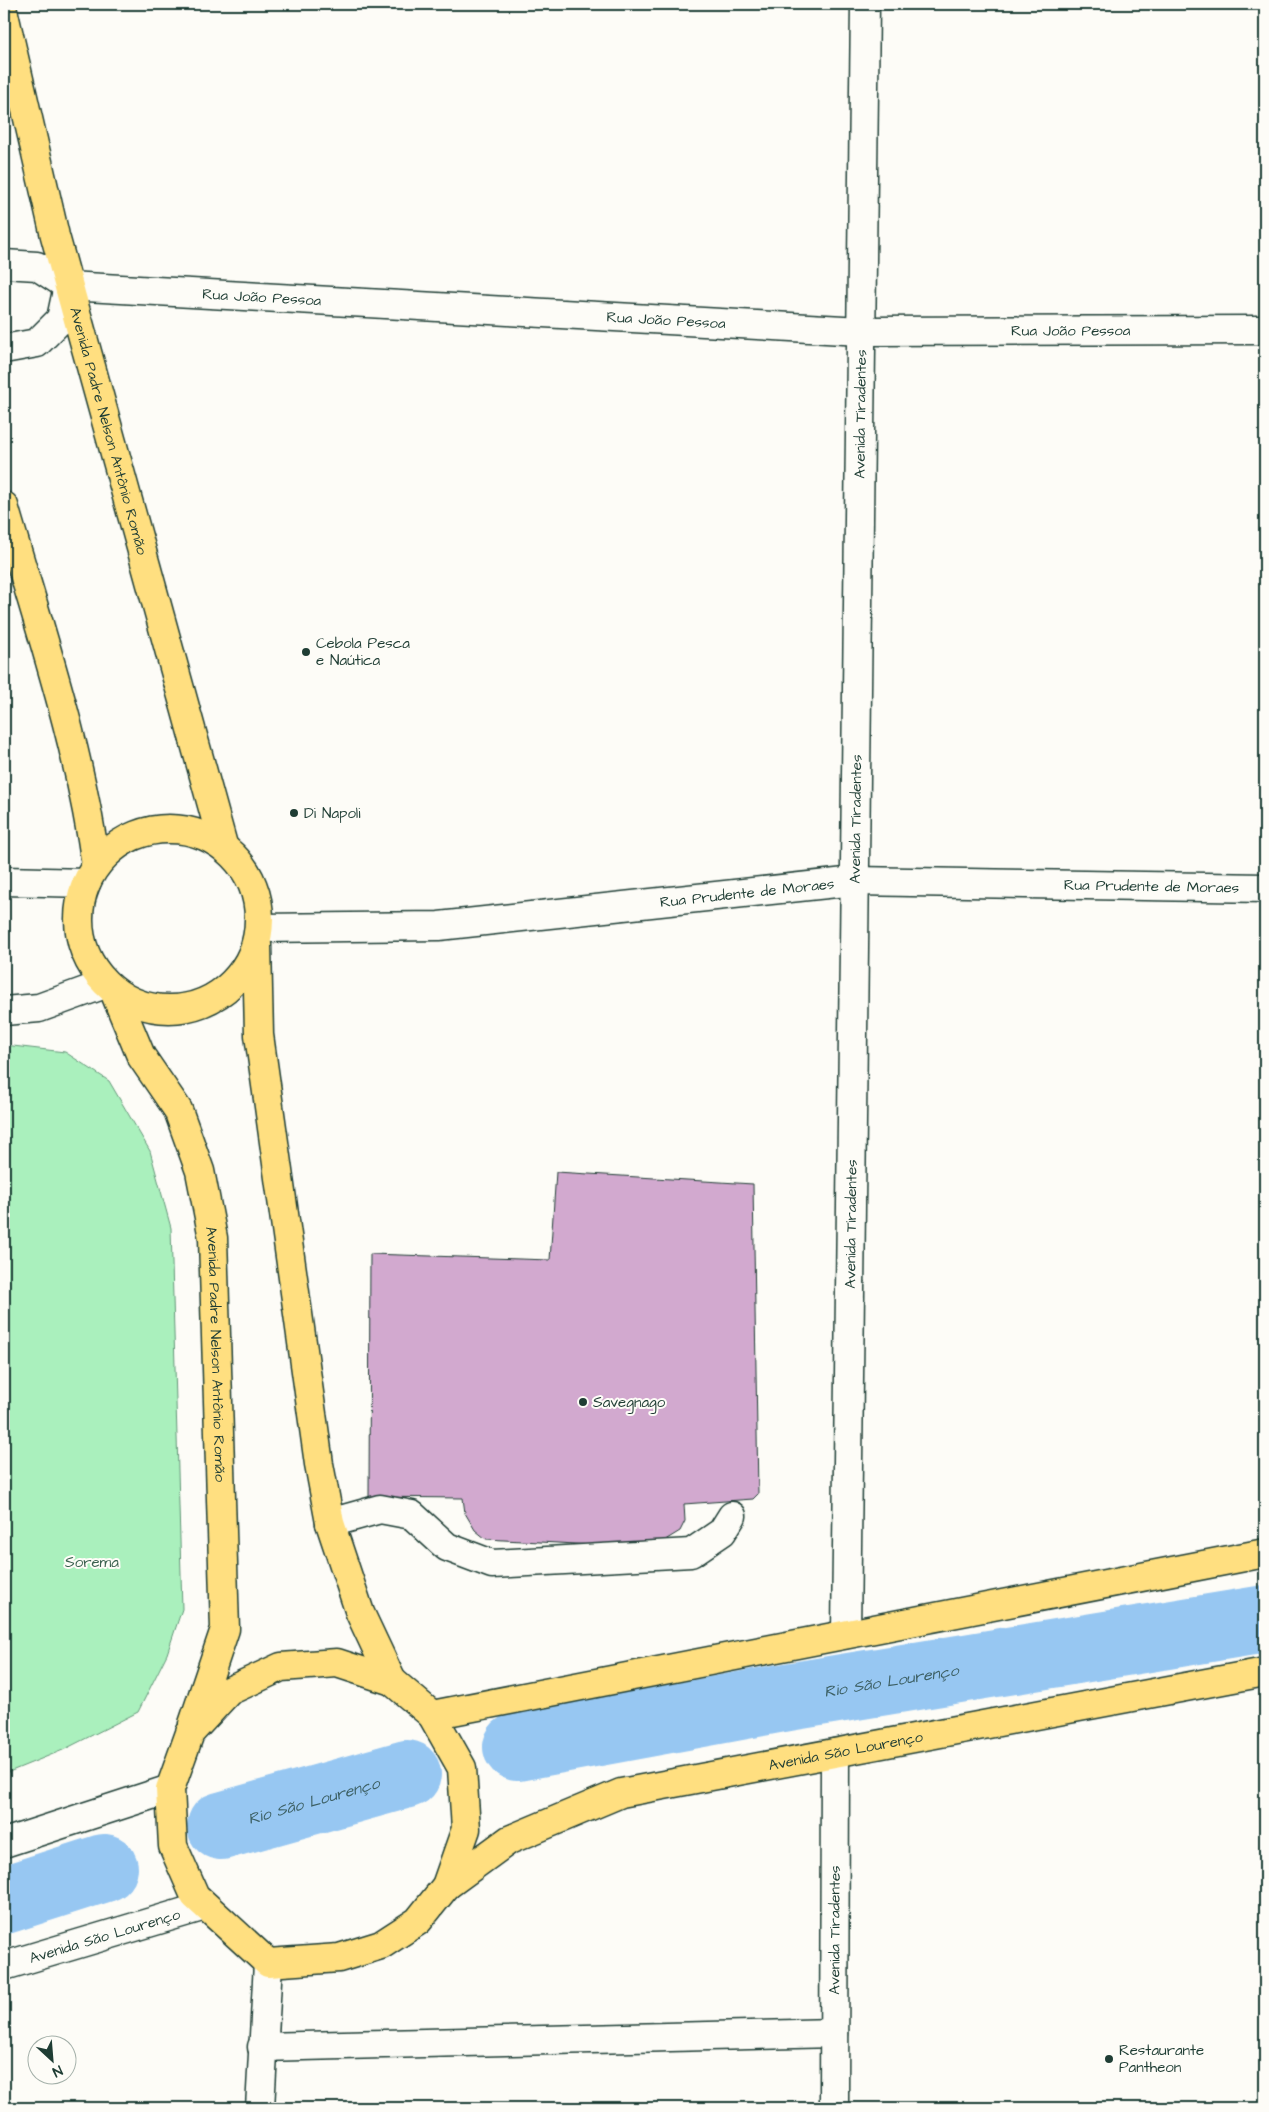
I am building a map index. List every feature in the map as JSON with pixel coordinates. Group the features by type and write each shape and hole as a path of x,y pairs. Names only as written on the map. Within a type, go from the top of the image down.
{"main road":[{"name":"Avenida Padre Nelson Antônio Romão","path":"4,14 68,286 223,845"},
{"path":"4,506 74,750 89,814 91,874"},
{"path":"91,874 132,836 179,828 223,845 245,868 258,897 259,1035 319,1464 330,1523 360,1613 392,1680 432,1715 462,1768 466,1829 446,1886 418,1921 381,1945 339,1958 268,1963 195,1896 173,1846 170,1789"},
{"name":"Avenida Padre Nelson Antônio Romão","path":"91,874 78,918 85,954 109,987 141,1056 178,1110 200,1172 213,1238 225,1629 170,1789"},
{"path":"109,987 154,1008 198,1005 235,982 258,936"},
{"path":"432,1715 1265,1553"},
{"path":"190,1733 229,1692 281,1667 337,1663 392,1680"},
{"name":"Avenida São Lourenço","path":"446,1886 509,1840 621,1793 1265,1672"}],"street":[{"name":"Avenida Tiradentes","path":"846,1634 865,4"},
{"path":"4,264 37,266 68,286 61,319 37,343 4,349"},
{"name":"Rua João Pessoa","path":"68,286 861,331 1265,330"},
{"path":"4,881 91,874"},
{"name":"Rua Prudente de Moraes","path":"258,936 439,926 854,880 1265,888"},
{"path":"4,1011 39,1008 109,987"},
{"path":"330,1523 380,1509 412,1515 447,1547 492,1564 691,1553 722,1532 732,1516"},
{"name":"Avenida Tiradentes","path":"834,2108 835,1753"},
{"path":"4,1842 170,1789"},
{"name":"Avenida São Lourenço","path":"4,1966 205,1906"},
{"path":"260,2108 268,1963"},
{"path":"262,2047 834,2033"}],"green space":[{"name":"Sorema","path":"4,1045 65,1052 109,1081 150,1151 171,1228 182,1609 167,1654 138,1712 63,1750 4,1774"}],"building":[{"path":"556,1172 753,1184 758,1494 753,1499 684,1504 685,1521 680,1531 662,1542 647,1548 486,1539 475,1530 465,1513 463,1498 369,1497 370,1254 550,1260"}],"waterway":[{"name":"Rio São Lourenço","path":"517,1747 788,1697 1265,1619"},
{"name":"Rio São Lourenço","path":"221,1826 407,1774"},
{"name":"Rio São Lourenço","path":"4,1900 104,1868"}],"place":[{"name":"Cebola Pesca e Naútica","path":"306,652"},
{"name":"Di Napoli","path":"294,813"},
{"name":"Savegnago","path":"583,1402"},
{"name":"Restaurante Pantheon","path":"1109,2059"}]}
